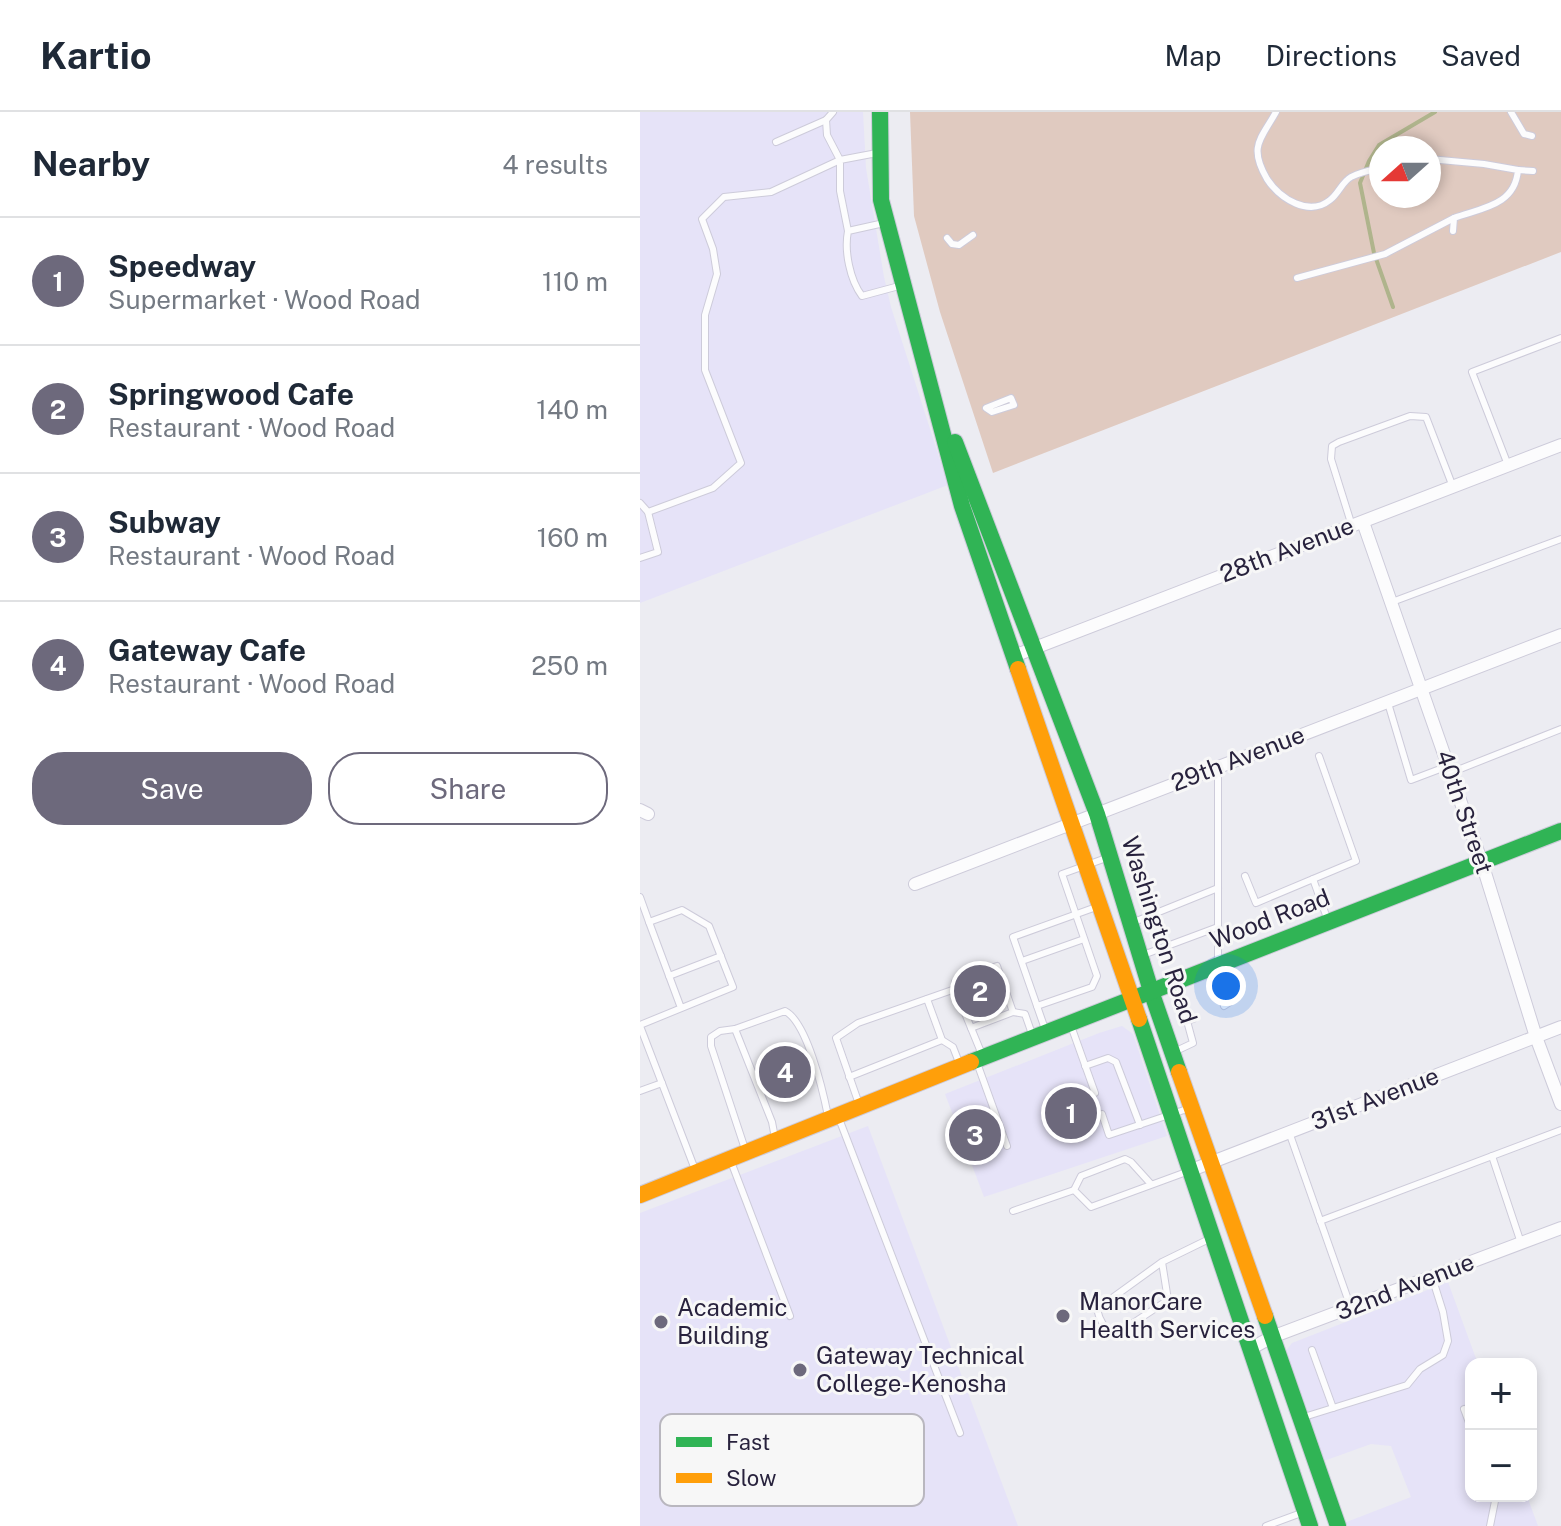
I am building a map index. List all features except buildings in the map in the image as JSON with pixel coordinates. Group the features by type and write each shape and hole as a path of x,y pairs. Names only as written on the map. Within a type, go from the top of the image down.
{"main road":[{"name":"Washington Road","path":"880,112 881,200 962,506 1308,1519"},
{"name":"Washington Road","path":"920,354 1097,814 1151,991 1338,1526"},
{"name":"Wood Road","path":"640,1195 1132,997 1561,831"},
{"path":"1278,1427 1301,1418"}],"street":[{"name":"28th Avenue","path":"1014,656 1561,445"},
{"name":"40th Street","path":"1357,524 1392,602 1561,1104"},
{"name":"29th Avenue","path":"915,884 1561,635"},
{"name":"31st Avenue","path":"1189,1171 1561,1027"},
{"name":"32nd Avenue","path":"1250,1349 1272,1337 1561,1228"}],"lane":[{"path":"776,142 826,120 833,112"},
{"path":"1276,112 1257,143 1265,175 1282,195 1301,206 1327,203 1353,175 1369,170"},
{"path":"1511,112 1524,134 1532,136"},
{"path":"826,120 827,135 840,160 840,191 848,231 845,244 856,288 862,296 903,285"},
{"path":"648,512 713,488 741,463 705,370 705,315 717,274 713,249 702,219 724,197 771,192 840,160 880,152"},
{"path":"1441,160 1533,171"},
{"path":"1297,278 1385,254 1454,218 1495,206 1509,193 1518,170"},
{"path":"1453,231 1454,218"},
{"path":"848,231 887,222"},
{"path":"947,238 952,244 959,245 973,235"},
{"path":"1508,465 1472,372 1561,338"},
{"path":"1357,524 1331,459 1332,446 1339,442 1410,416 1426,417 1453,487"},
{"path":"640,503 648,512 658,552 640,558"},
{"path":"1392,602 1561,539"},
{"path":"1388,702 1411,780 1561,729"},
{"path":"1245,876 1256,903 1356,861 1319,756"},
{"path":"1218,766 1218,964 1230,997 1230,1002 1224,1006"},
{"path":"1037,1006 1092,987 1097,976 1062,874 1110,857"},
{"path":"1313,879 1328,922"},
{"path":"1130,923 1218,888"},
{"path":"640,897 681,1008"},
{"path":"1040,1035 1037,1006 1013,937 1099,906"},
{"path":"649,922 682,910 709,926 733,987 640,1026 696,1172"},
{"path":"1141,956 1218,927"},
{"path":"1022,961 1084,939"},
{"path":"669,976 721,956"},
{"path":"1007,1146 973,1062 971,1028 955,982 997,966 1013,1012"},
{"path":"1172,982 1190,1020 1193,1043 1173,1052"},
{"path":"860,1107 836,1038 858,1023 955,989"},
{"path":"927,999 942,1040 973,1062"},
{"path":"746,1152 711,1046 711,1037 720,1031 735,1029 785,1011 798,1021 960,1433"},
{"path":"971,1028 1013,1012 1025,1014 1040,1035"},
{"path":"1070,1023 1095,1093"},
{"path":"735,1029 772,1122 776,1141"},
{"path":"849,1077 942,1040"},
{"path":"640,1057 650,1053"},
{"path":"1085,1066 1108,1058 1116,1062 1140,1125"},
{"path":"640,1091 662,1083"},
{"path":"1102,1114 1109,1135 1192,1107"},
{"path":"1320,1221 1561,1130"},
{"path":"1289,1132 1351,1308"},
{"path":"1492,1156 1521,1243"},
{"path":"730,1159 790,1316"},
{"path":"1013,1211 1074,1190 1081,1176 1125,1159 1150,1183"},
{"path":"1074,1190 1091,1207 1189,1171"},
{"path":"1162,1262 1168,1300 1115,1335 1109,1332 1097,1309 1162,1262 1212,1238"},
{"path":"1301,1418 1407,1385 1420,1369 1446,1351 1448,1341 1443,1312 1432,1277"},
{"path":"1312,1350 1333,1408"},
{"path":"1490,1526 1495,1502"},
{"path":"1266,1526 1308,1519"}],"shaded area":[{"path":"640,112 863,112 866,168 884,277 948,485 640,603"},
{"path":"910,112 1561,112 1561,252 993,473 940,312 914,216"},
{"path":"1122,1026 1133,1034 1167,1136 984,1197 945,1094"},
{"name":"Gateway Technical College-Kenosha","path":"868,1126 1018,1526 640,1526 640,1213"},
{"path":"1448,1282 1476,1358 1465,1358 1465,1502 1529,1502 1538,1526 1345,1526 1344,1523 1411,1497 1391,1446 1371,1444 1321,1462 1285,1352 1292,1343"}],"waterway":[{"path":"1393,307 1374,253 1360,183 1379,145 1435,112"}],"traffic: fast":[{"path":"880,112 881,200 962,506 1018,669"},
{"path":"955,442 1097,814 1179,1072"},
{"path":"971,1062 1561,831"},
{"path":"1139,1019 1310,1526"},
{"path":"1265,1316 1338,1526"}],"traffic: slow":[{"path":"1018,669 1139,1019"},
{"path":"640,1195 971,1062"},
{"path":"1179,1072 1265,1316"}],"place":[{"name":"Springwood Cafe","path":"980,991"},
{"name":"Gateway Cafe","path":"785,1072"},
{"name":"Speedway","path":"1071,1113"},
{"name":"Subway","path":"975,1135"},
{"name":"ManorCare Health Services","path":"1063,1316"},
{"name":"Academic Building","path":"661,1322"},
{"name":"Gateway Technical College-Kenosha","path":"800,1370"}]}
